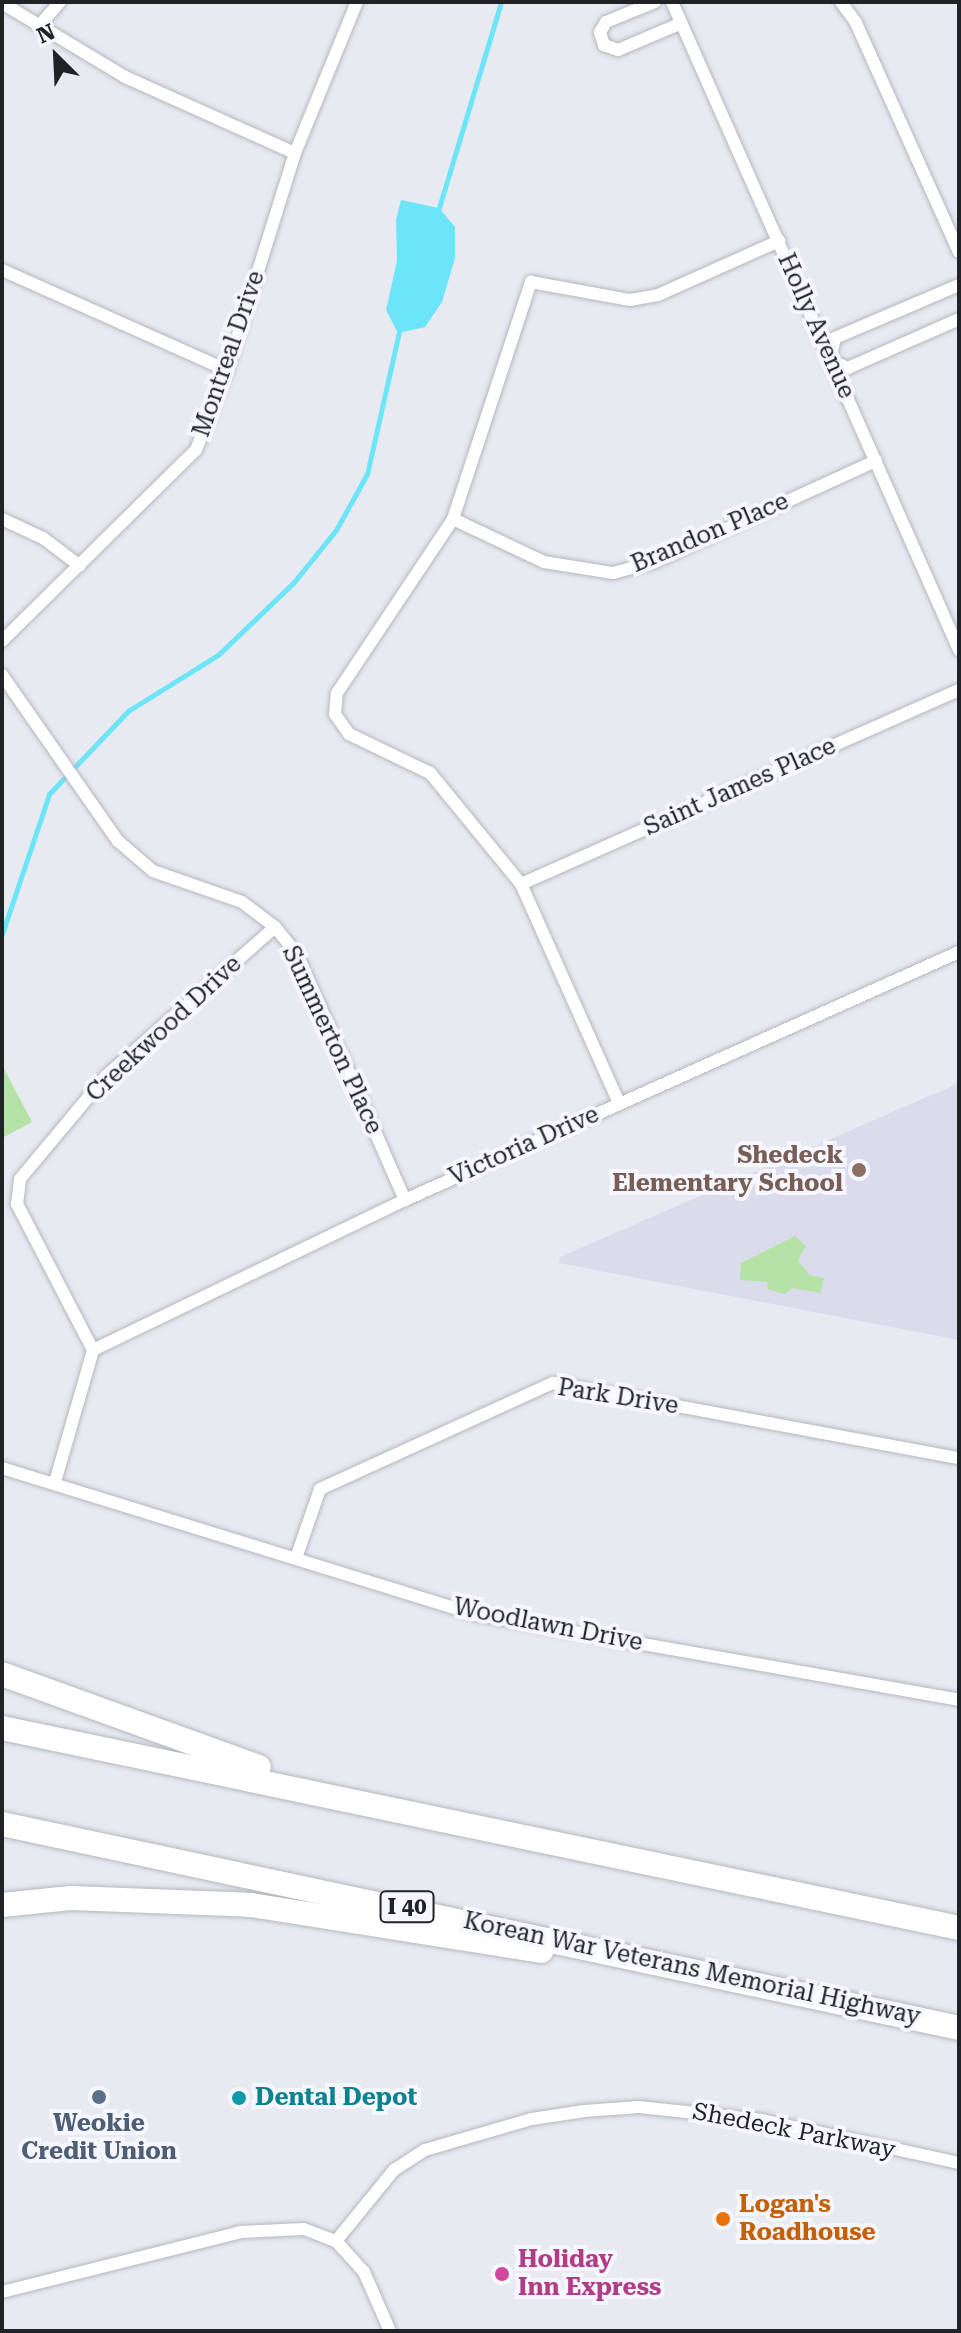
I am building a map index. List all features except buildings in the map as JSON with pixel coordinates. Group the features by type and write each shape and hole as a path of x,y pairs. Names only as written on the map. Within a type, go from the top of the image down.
{"highway":[{"path":"2,1674 342,1796"},
{"path":"2,1728 342,1796 959,1928"},
{"name":"Korean War Veterans Memorial Highway","path":"2,1824 812,1994 959,2028"},
{"path":"2,1905 71,1898 251,1905 812,1994"}],"street":[{"path":"39,26 60,2"},
{"name":"Montreal Drive","path":"2,641 196,450 227,370 295,153 357,2"},
{"path":"655,2 606,22 600,32 604,45 618,50 682,23"},
{"name":"Holly Avenue","path":"672,2 959,650"},
{"path":"841,2 856,23 959,252"},
{"path":"852,2 856,23"},
{"path":"2,3 125,77 295,153"},
{"path":"619,1103 521,884 430,773 349,734 335,714 337,693 453,519 531,282 630,300 658,295 779,241"},
{"path":"2,270 227,370"},
{"path":"959,285 835,338 830,360 848,368 959,319"},
{"name":"Brandon Place","path":"453,519 544,562 613,573 654,562 876,461"},
{"path":"2,519 43,538 80,566"},
{"name":"Summerton Place","path":"2,675 118,841 153,871 242,902 275,927 297,954 405,1200"},
{"name":"Saint James Place","path":"521,884 959,690"},
{"name":"Creekwood Drive","path":"93,1350 17,1204 20,1179 106,1076 275,927"},
{"name":"Victoria Drive","path":"93,1350 405,1200 959,952"},
{"path":"2,1468 55,1482 93,1350"},
{"name":"Park Drive","path":"296,1558 320,1489 553,1383 959,1458"},
{"name":"Woodlawn Drive","path":"55,1482 478,1615 959,1700"},
{"name":"Shedeck Parkway","path":"336,2241 394,2170 425,2150 532,2119 584,2111 639,2107 762,2120 959,2163"},
{"path":"2,2292 240,2232 304,2229 336,2241 364,2272 390,2331"}],"shaded area":[{"name":"Shedeck Elementary School","path":"959,1083 959,1340 559,1263 560,1257"}],"green space":[{"path":"2,1065 32,1122 2,1138"},
{"path":"795,1236 806,1246 798,1261 810,1275 824,1278 820,1293 792,1288 785,1294 767,1289 768,1282 740,1280 741,1263"}],"water":[{"path":"401,200 439,208 455,227 455,258 442,302 425,327 398,333 386,310 397,261 396,220"}],"waterway":[{"path":"438,211 501,2"},
{"path":"2,934 49,794 128,711 218,655 294,582 336,530 367,474 400,327"}],"place":[{"name":"Shedeck Elementary School","path":"859,1170"},
{"name":"Weokie Credit Union","path":"99,2097"},
{"name":"Dental Depot","path":"239,2098"},
{"name":"Logan's Roadhouse","path":"723,2219"},
{"name":"Holiday Inn Express","path":"502,2274"}]}
